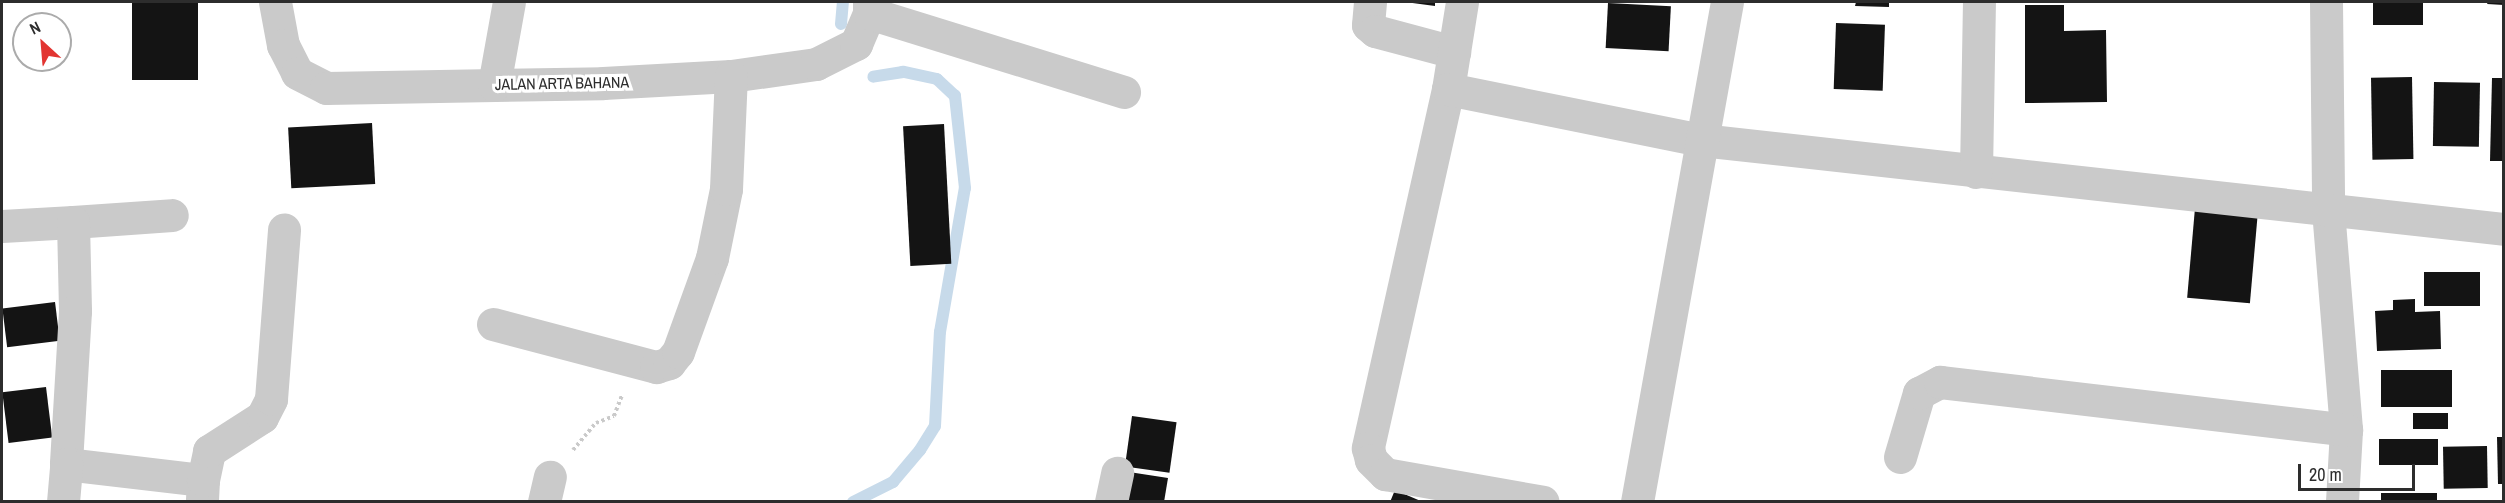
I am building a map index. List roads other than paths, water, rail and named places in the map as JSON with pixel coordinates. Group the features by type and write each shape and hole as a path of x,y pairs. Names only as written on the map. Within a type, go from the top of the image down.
{"street":[{"name":"JALAN ARTA BAHANA","path":"275,2 283,45 297,74 326,88 494,85 731,76 816,64 839,55 856,44 869,7"},
{"path":"494,85 509,2"},
{"path":"1370,2 1368,25 1375,31 1454,52"},
{"path":"1462,2 1448,89 1370,435 1370,455 1385,474 1543,501"},
{"path":"1636,501 1727,2"},
{"path":"1976,172 1978,2"},
{"path":"2326,2 2328,210 2346,430 2342,501"},
{"path":"869,7 1124,92"},
{"path":"493,324 656,367 669,363 678,352 712,258 726,189 731,76"},
{"path":"1448,89 1701,140 2504,229"},
{"path":"2,226 172,215"},
{"path":"63,501 75,311 73,222"},
{"path":"66,464 203,491 209,451 262,417 271,399 284,229"},
{"path":"1900,457 1919,393 1940,382 2346,430"}],"waterway":[{"path":"841,24 843,2"},
{"path":"853,502 893,482 920,450 935,426 940,332 965,188 955,96 937,79 903,72 873,77"}]}
